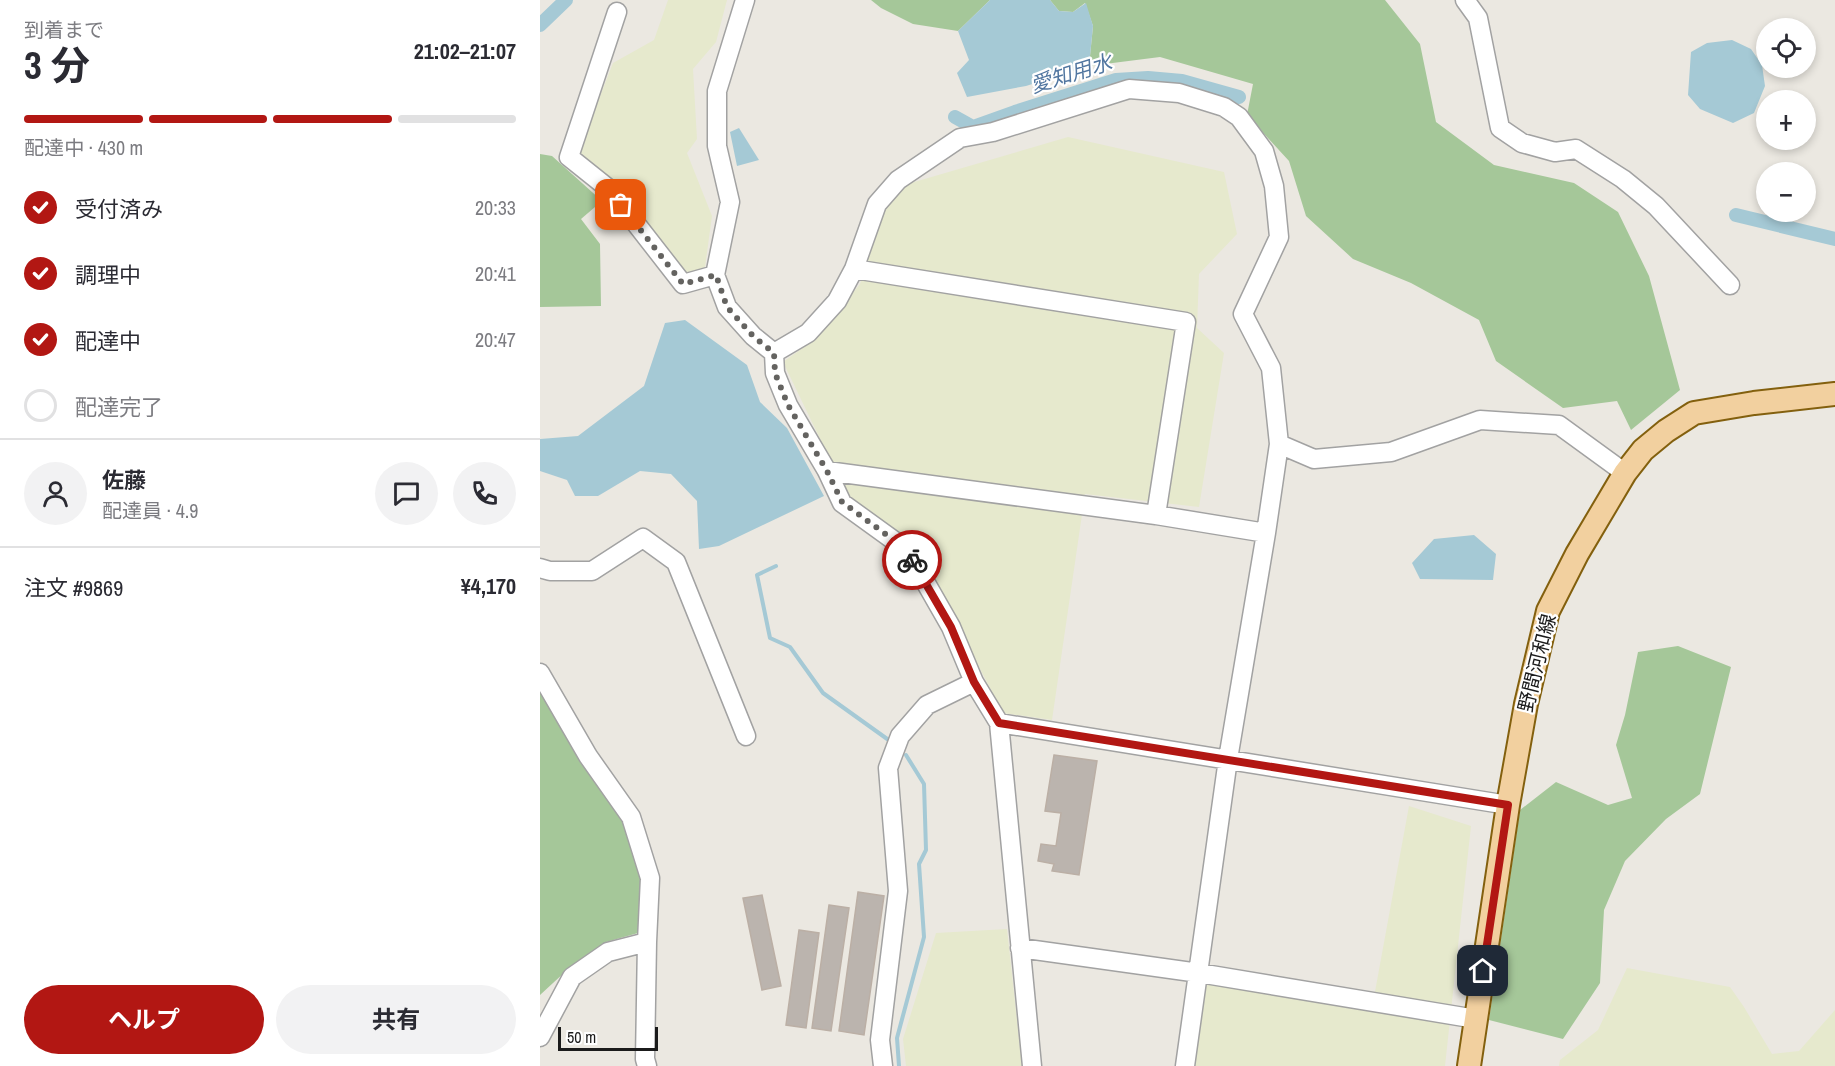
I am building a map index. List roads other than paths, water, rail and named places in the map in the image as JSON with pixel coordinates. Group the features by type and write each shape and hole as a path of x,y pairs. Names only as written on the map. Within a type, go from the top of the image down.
{"main road":[{"name":"野間河和線","path":"1469,1066 1508,805 1526,704 1548,611 1577,554 1625,473 1643,450 1666,431 1694,413 1754,402 1835,394"}],"street":[{"path":"745,0 717,92 717,146 730,202 716,275 727,307 753,336 774,353 775,373 788,405 827,471 842,502 907,550 951,627 974,682 999,723 1032,1066"},
{"path":"1465,0 1478,18 1500,128 1522,142 1555,152 1576,149 1623,179 1656,206 1730,285"},
{"path":"618,12 570,157 609,189 683,284 716,275"},
{"path":"774,353 808,333 837,301 854,269 877,204 898,180 960,138 993,132 1129,88 1179,93 1224,107 1239,117 1264,151 1274,186 1279,237 1243,314 1271,368 1279,444 1228,759 1185,1066"},
{"path":"854,269 1186,322 1156,515"},
{"path":"1279,444 1314,459 1390,452 1480,420 1559,425 1625,473"},
{"path":"827,471 1156,515 1266,534"},
{"path":"540,568 550,571 592,571 643,538 676,562 746,736"},
{"path":"540,673 588,756 631,817 650,878 645,1059 647,1066"},
{"path":"883,1066 880,1040 893,948 898,891 888,768 900,736 927,705 974,682"},
{"path":"999,723 1508,805"},
{"path":"540,1037 572,977 608,952 647,942"},
{"path":"1020,948 1199,973 1476,1019"}],"water":[{"path":"990,0 1050,0 1059,11 1073,12 1086,3 1093,26 1089,66 1026,86 967,97 957,73 969,60 958,31"},
{"path":"1732,40 1751,49 1756,56 1756,78 1764,78 1765,86 1763,90 1756,90 1754,113 1733,123 1700,109 1688,95 1691,52 1707,43"},
{"path":"739,128 759,160 737,166 730,132"},
{"path":"685,320 747,365 760,402 787,428 824,496 719,546 699,549 697,501 671,474 640,471 598,496 575,496 567,480 540,471 540,439 578,436 644,386 665,323"},
{"path":"1474,535 1496,554 1493,580 1420,579 1412,563 1434,539"}],"waterway":[{"name":"愛知用水","path":"540,25 566,0"},
{"name":"愛知用水","path":"955,117 973,127 1116,80 1148,78 1182,81 1239,97"},
{"name":"愛知用水","path":"1736,215 1835,239"},
{"path":"776,566 757,575 770,638 790,647 823,693 890,741"},
{"path":"899,1066 897,1038 924,937 919,864 926,850 924,784 906,755"}]}
